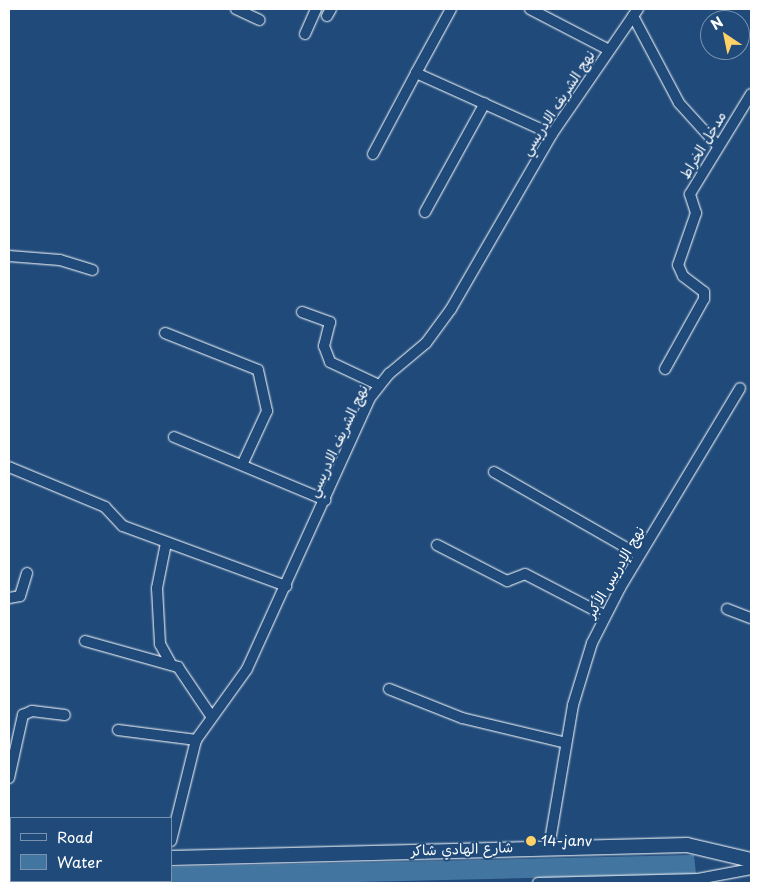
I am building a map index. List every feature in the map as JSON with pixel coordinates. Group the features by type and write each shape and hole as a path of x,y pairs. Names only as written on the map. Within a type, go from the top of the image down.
{"main road":[{"name":"شارع الهادي شاكر","path":"172,858 687,845 751,860"}],"street":[{"path":"236,9 260,20"},
{"path":"305,34 316,9"},
{"path":"373,154 451,9"},
{"path":"530,9 609,50"},
{"path":"635,12 679,103 718,146"},
{"name":"نهج الشريف الادريسي","path":"172,837 196,740 247,669 379,385 426,343 451,309 552,134 635,12"},
{"path":"416,73 552,134"},
{"name":"مدخل الخراط","path":"665,369 704,299 704,292 683,276 678,265 696,213 690,194 751,94"},
{"path":"425,212 485,103"},
{"path":"9,256 60,260 92,270"},
{"path":"302,312 330,322 324,346 330,362 379,385"},
{"path":"165,333 258,370 268,411 243,463"},
{"name":"نهج الإدريس الأكبر","path":"549,847 573,705 604,616 740,388"},
{"path":"174,437 243,463 325,500"},
{"path":"9,468 105,507 123,526 166,543 198,551 286,586"},
{"path":"494,472 639,555"},
{"path":"166,543 157,588 160,644 170,662 189,680 212,716"},
{"path":"437,545 507,581 525,574 604,616"},
{"path":"9,598 20,596 27,573"},
{"path":"727,609 751,618"},
{"path":"85,641 170,662"},
{"path":"389,689 462,718 566,742"},
{"path":"9,778 12,744 27,712 65,715"},
{"path":"118,730 196,740"},
{"path":"538,883 646,882 698,879 751,868"}],"water":[{"path":"694,855 696,874 315,883 9,883 9,872 10,882 172,882 172,867"}],"place":[{"name":"14-janv","path":"531,841"}]}
